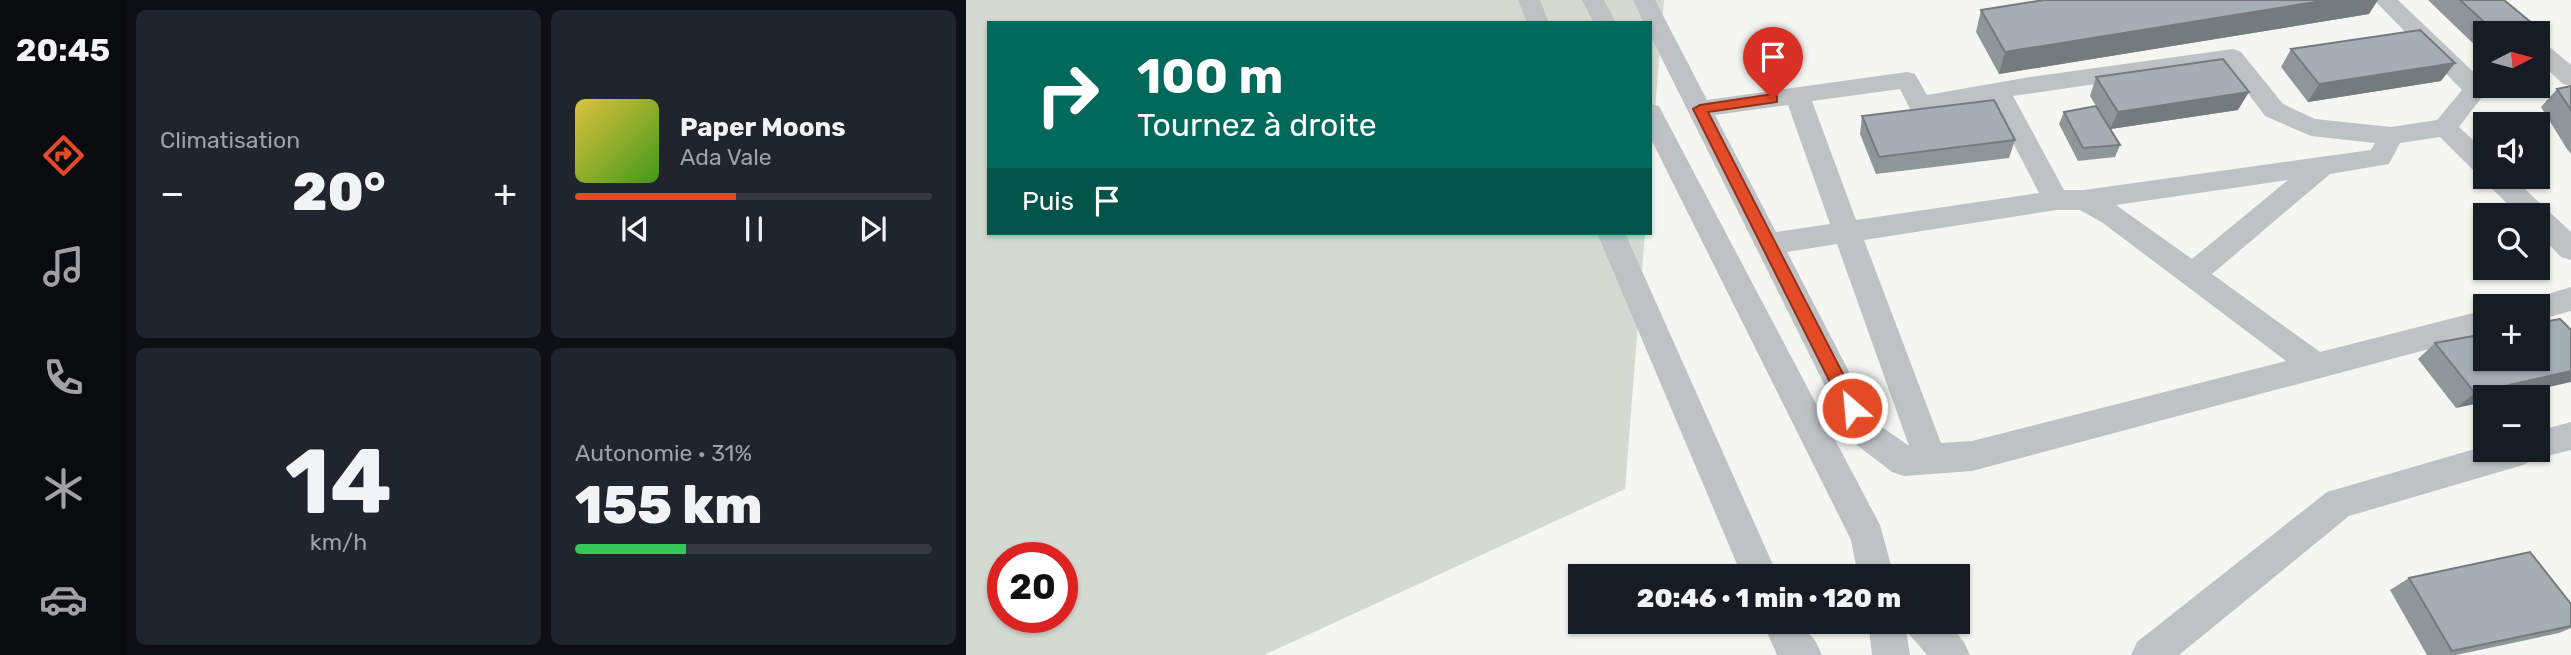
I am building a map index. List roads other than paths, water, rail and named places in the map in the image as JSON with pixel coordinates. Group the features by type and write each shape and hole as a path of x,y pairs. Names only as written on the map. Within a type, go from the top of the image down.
{"street":[{"path":"1530,0 1537,21"},
{"path":"1593,0 1604,21"},
{"path":"1644,0 1864,432 1904,461 1972,456 2473,325"},
{"path":"2385,0 2473,77"},
{"path":"1700,109 1907,80 1920,105 2233,57 2274,110 2311,127 2391,136 2445,128 2476,98"},
{"path":"2550,60 2568,76"},
{"path":"2550,78 2568,76"},
{"path":"1998,91 2070,200 2113,216 2316,366"},
{"path":"1797,95 1930,459"},
{"path":"1652,116 1868,537 1876,564"},
{"path":"2445,128 2473,155"},
{"path":"1768,244 2380,158 2391,136"},
{"path":"2193,274 2323,166"},
{"path":"2509,189 2523,203"},
{"path":"2550,229 2571,249"},
{"path":"1612,235 1755,564"},
{"path":"2550,305 2571,299"},
{"path":"2550,442 2571,436"},
{"path":"2150,655 2339,503 2481,462"},
{"path":"1785,634 1803,655"},
{"path":"1888,634 1891,655"},
{"path":"1933,634 1951,655"}]}
